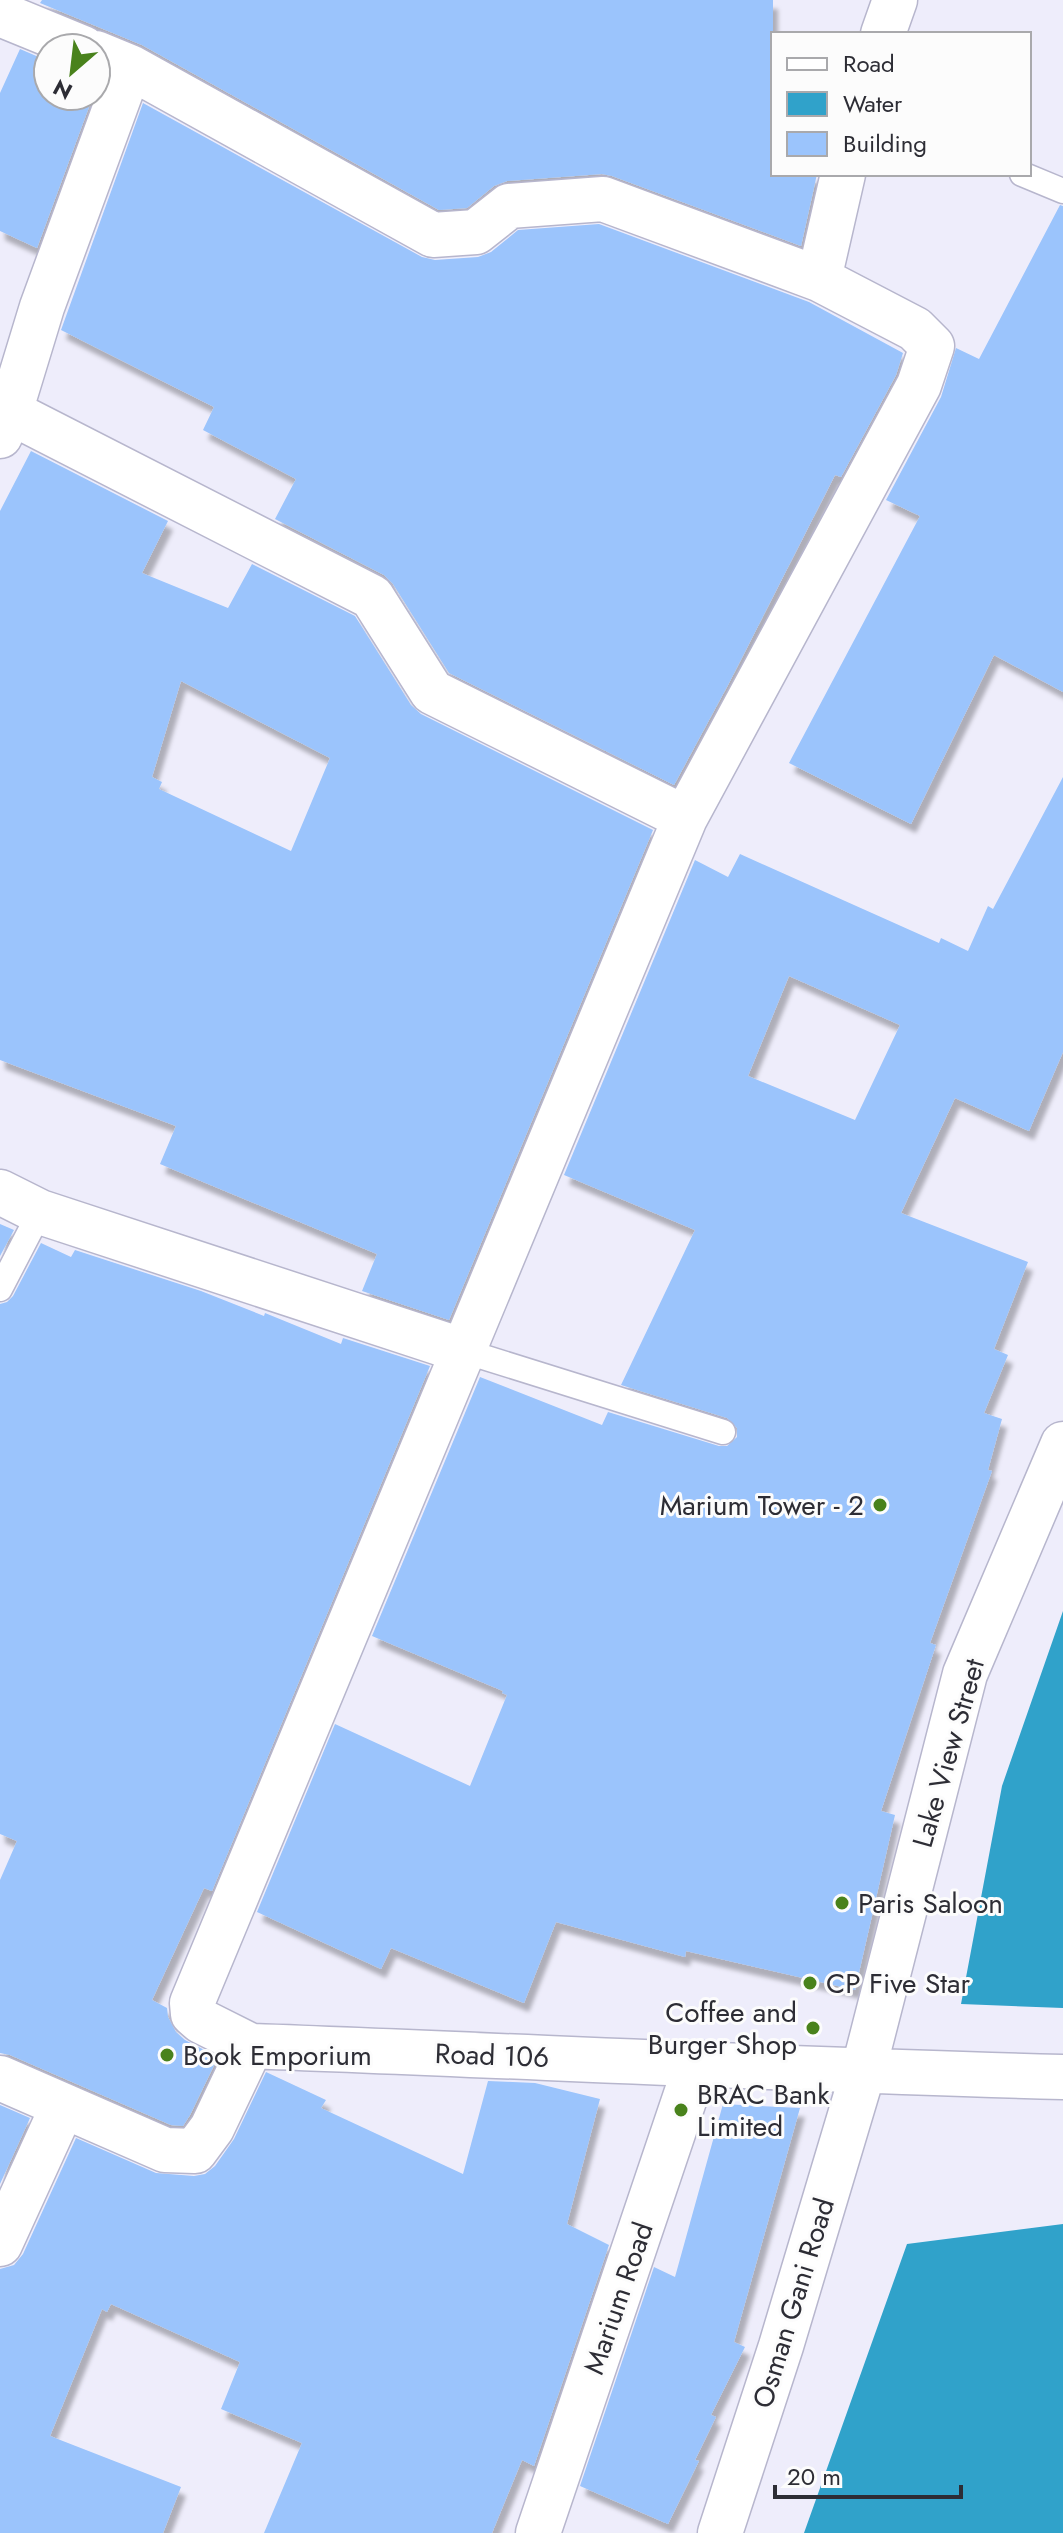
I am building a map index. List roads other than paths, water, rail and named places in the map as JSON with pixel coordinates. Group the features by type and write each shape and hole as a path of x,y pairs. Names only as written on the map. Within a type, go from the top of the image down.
{"street":[{"path":"884,32 895,0"},
{"path":"0,14 44,32"},
{"path":"0,2078 165,2150 195,2151 212,2128 251,2046 201,2021 193,2014 192,2003 685,818 919,385 932,346 915,329 819,279 603,199 509,206 476,232 433,235 113,60 5,424 372,597 432,692 685,818"},
{"path":"819,279 843,176"},
{"path":"0,1192 40,1212 464,1351"},
{"name":"Lake View Street","path":"863,2072 965,1674 1063,1444"},
{"name":"Road 106","path":"251,2046 697,2062 863,2072 1063,2077"},
{"name":"Marium Road","path":"538,2533 697,2062"},
{"name":"Osman Gani Road","path":"720,2533 781,2346 863,2072"},
{"path":"0,2244 63,2106"}],"lane":[{"path":"1027,176 1063,191"},
{"path":"0,1289 40,1212"},
{"path":"464,1351 723,1432"}],"water":[{"path":"1063,1611 1063,2008 961,2004 1002,1786"},
{"path":"1063,2224 1063,2533 804,2533 907,2244"}],"place":[{"name":"Marium Tower - 2","path":"880,1505"},
{"name":"Paris Saloon","path":"842,1903"},
{"name":"CP Five Star","path":"810,1983"},
{"name":"Coffee and Burger Shop","path":"813,2028"},
{"name":"Book Emporium","path":"167,2055"},
{"name":"BRAC Bank Limited","path":"681,2110"}]}
